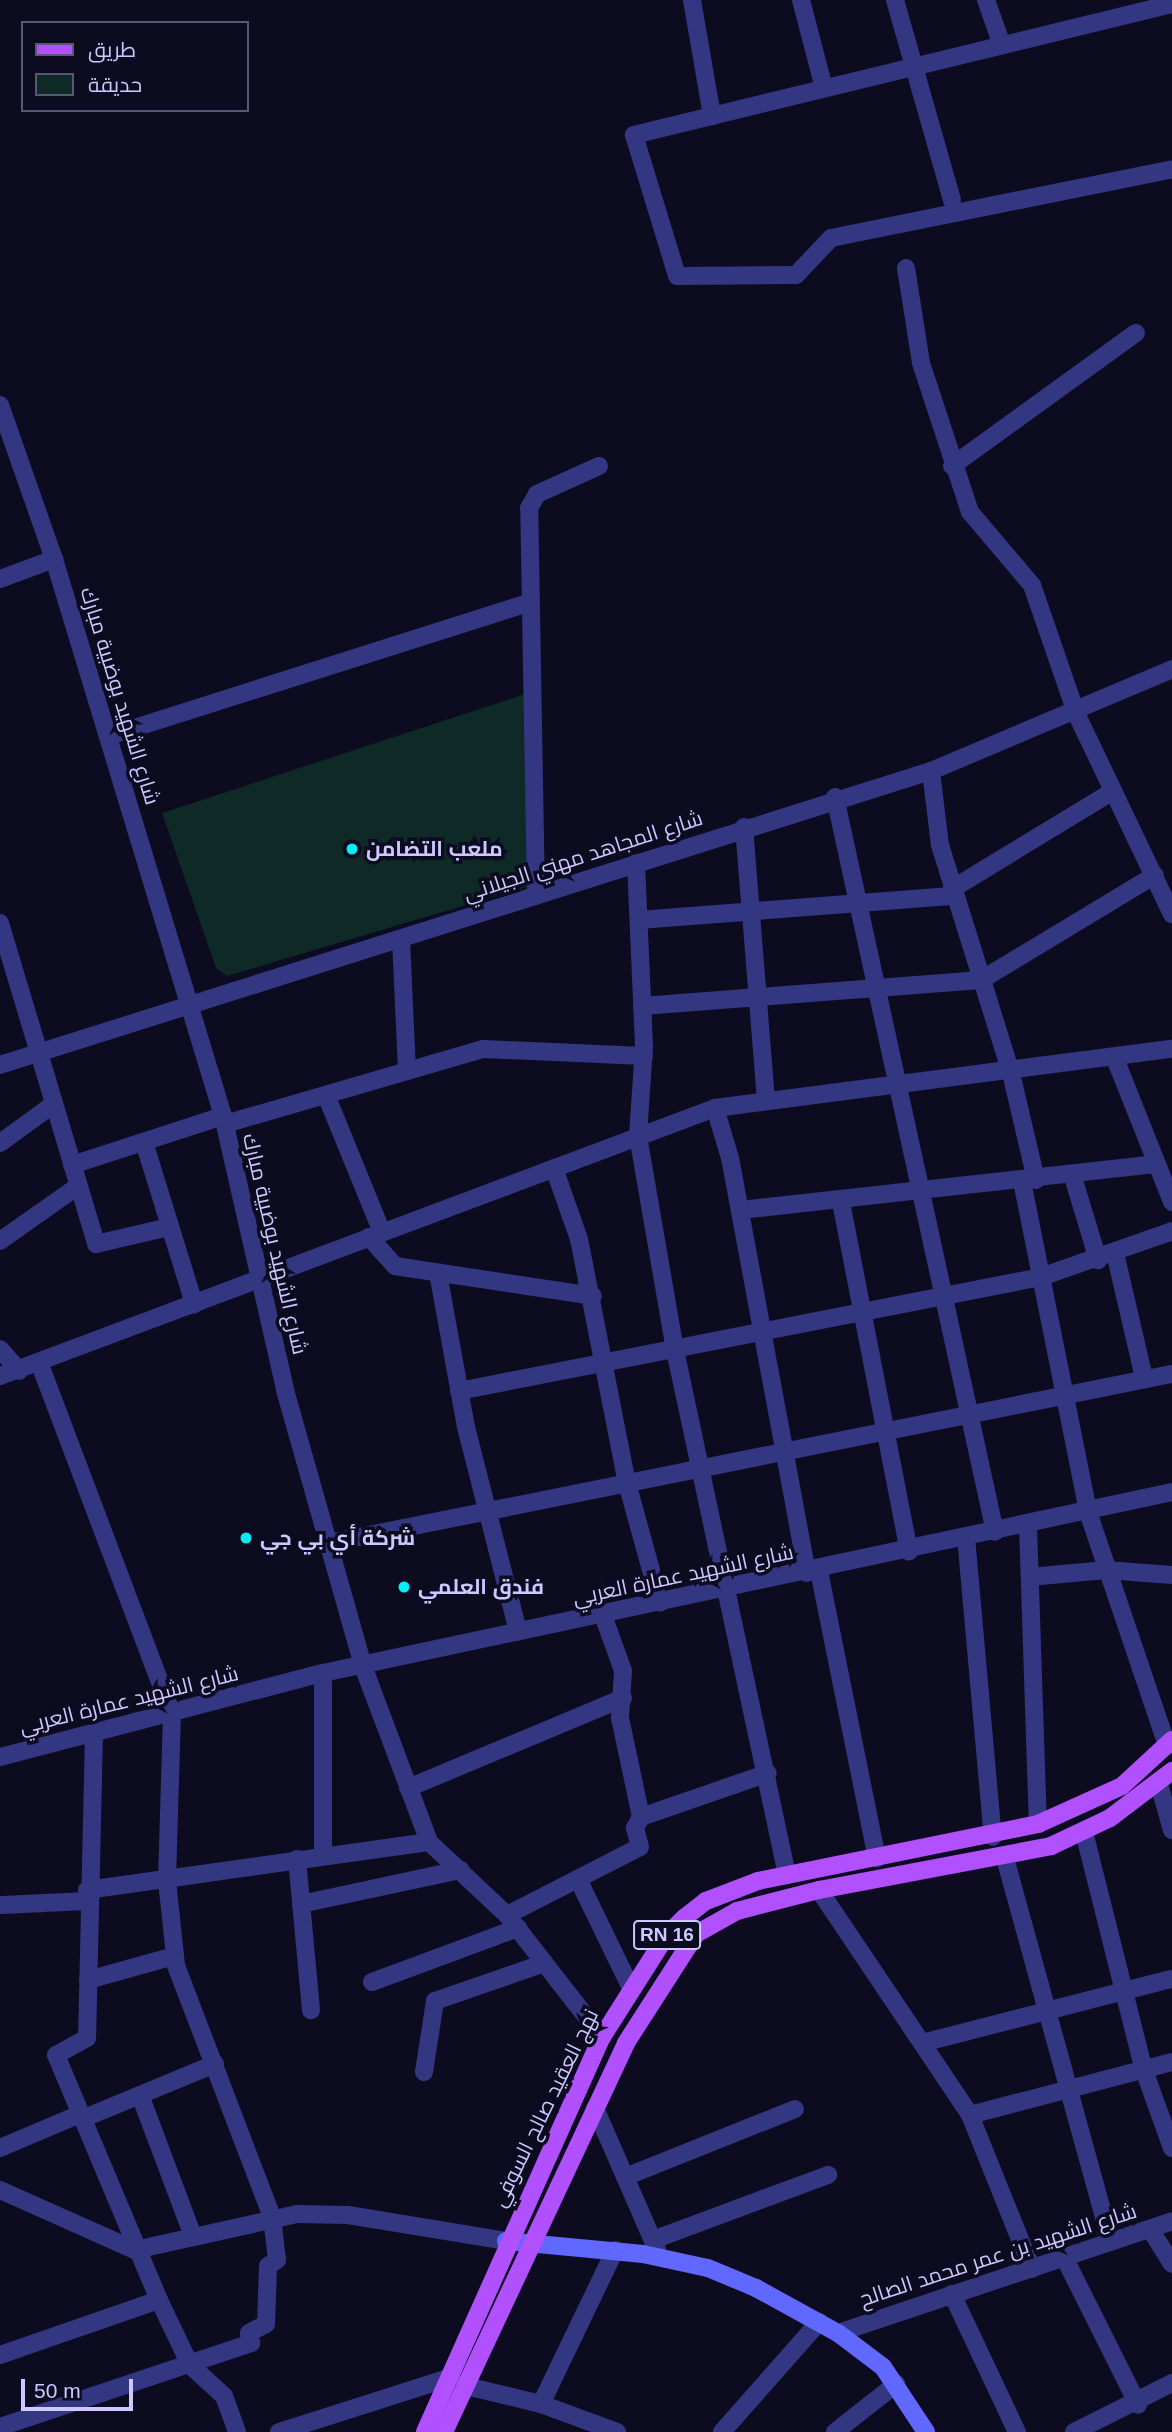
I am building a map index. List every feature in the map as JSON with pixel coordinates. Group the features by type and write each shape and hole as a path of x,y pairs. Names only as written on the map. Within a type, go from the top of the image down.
{"main road":[{"name":"نهج العقيد صالح السوفي","path":"444,2432 458,2382 506,2241 602,2037 666,1936 706,1901 787,1875 993,1836 1038,1824 1102,1798 1170,1743"},
{"name":"نهج العقيد صالح السوفي","path":"425,2432 458,2382 536,2241 595,2109 658,1987 696,1934 737,1911 819,1890 1005,1858 1084,1832 1166,1778"}],"street":[{"path":"692,0 712,116"},
{"path":"801,0 824,88"},
{"path":"895,0 952,200"},
{"path":"986,0 1002,46"},
{"path":"1172,4 916,70 824,88 634,135 677,276 796,275 831,238 1172,169"},
{"path":"906,268 921,363 952,466 970,512 1032,585 1076,713 1172,914"},
{"path":"952,466 1136,333"},
{"name":"شارع الشهيد بوضبية مبارك","path":"0,405 54,559 224,1120 259,1278 329,1543 363,1666 408,1788 429,1842 512,1921 602,2037"},
{"path":"536,896 529,603 532,500 599,466"},
{"path":"0,579 54,559"},
{"path":"109,736 529,603"},
{"name":"شارع المجاهد مهني الجيلاني","path":"0,1065 536,896 835,797 931,771 1076,713 1172,669"},
{"path":"931,771 934,816 953,893 1011,1073 1041,1277 1088,1512 1170,1743"},
{"path":"639,920 751,915 857,906 953,893 1113,791"},
{"path":"835,797 873,987 925,1192 995,1532"},
{"path":"744,827 765,1099"},
{"path":"636,863 644,1056 638,1136 675,1350 729,1590 787,1875"},
{"path":"642,1006 981,980 1155,875"},
{"path":"0,923 3,943 35,1055 96,1244 169,1227"},
{"path":"401,939 407,1071"},
{"path":"72,1165 144,1142 326,1095 484,1049 644,1056"},
{"path":"0,1376 40,1364 259,1278 715,1108 765,1099 897,1087 1116,1061 1172,1049"},
{"path":"1116,1061 1172,1202"},
{"path":"326,1095 375,1235 395,1266 593,1296"},
{"path":"0,1143 51,1106"},
{"path":"715,1108 740,1210 758,1334 783,1452 813,1572 877,1858"},
{"path":"144,1142 194,1304"},
{"path":"740,1210 1073,1177 1155,1164"},
{"path":"554,1168 593,1296 627,1483 660,1603"},
{"path":"1073,1177 1107,1257 1144,1378"},
{"path":"2,1234 78,1186"},
{"path":"841,1202 883,1431 909,1550"},
{"path":"459,1391 1041,1277 1107,1257 1172,1231"},
{"path":"438,1273 459,1391 485,1508 519,1631"},
{"path":"0,1349 19,1371"},
{"path":"0,2427 251,2343 249,2333 266,2324 268,2266 277,2260 272,2217 174,1956 167,1881 172,1714 40,1364"},
{"path":"329,1543 485,1508 627,1483 1172,1374"},
{"name":"شارع الشهيد عمارة العربي","path":"0,1757 323,1673 729,1590 1172,1492"},
{"path":"1028,1526 1038,1824"},
{"path":"966,1537 993,1836"},
{"path":"1030,1577 1107,1570 1172,1575"},
{"path":"372,1982 512,1921 578,1879 640,1847 635,1828 641,1817 620,1718 623,1671 603,1615"},
{"path":"323,1673 323,1855"},
{"path":"408,1788 623,1698"},
{"path":"94,1733 86,1896 87,2038 55,2055 135,2250 159,2300 190,2364 225,2396 237,2432"},
{"path":"641,1817 768,1773"},
{"path":"1166,1778 1172,1830"},
{"path":"1084,1832 1126,1990 1144,2070 1172,2148"},
{"path":"2,1905 86,1896 297,1859 429,1842"},
{"path":"1005,1858 1111,2242"},
{"path":"297,1859 311,2010"},
{"path":"301,1904 460,1870"},
{"path":"578,1879 632,1990"},
{"path":"819,1890 970,2116 1032,2269"},
{"path":"88,1980 174,1956"},
{"path":"424,2072 435,2001 545,1963"},
{"path":"922,2043 1172,1979"},
{"path":"970,2116 1172,2062"},
{"path":"0,2148 215,2064"},
{"path":"140,2095 193,2236"},
{"path":"595,2109 660,2258"},
{"path":"625,2177 796,2109"},
{"path":"653,2240 828,2175"},
{"path":"0,2190 135,2250 272,2217 348,2215 506,2241 536,2241 615,2250 708,2268 838,2333 897,2384 926,2432"},
{"name":"شارع الشهيد بن عمر محمد الصالح","path":"838,2333 1172,2221"},
{"path":"1150,2229 1172,2264"},
{"path":"541,2404 615,2250"},
{"path":"1065,2259 1138,2405"},
{"path":"952,2294 1017,2432"},
{"path":"0,2355 159,2300"},
{"path":"722,2432 819,2322"},
{"path":"279,2432 458,2382 541,2404 617,2432"},
{"path":"1084,2430 1138,2405 1172,2383"},
{"path":"835,2432 897,2384"}],"green space":[{"name":"ملعب التضامن","path":"525,694 530,886 227,976 216,968 162,813"}],"place":[{"name":"ملعب التضامن","path":"352,849"},
{"name":"شركة أي بي جي","path":"246,1538"},
{"name":"فندق العلمي","path":"404,1587"}]}
